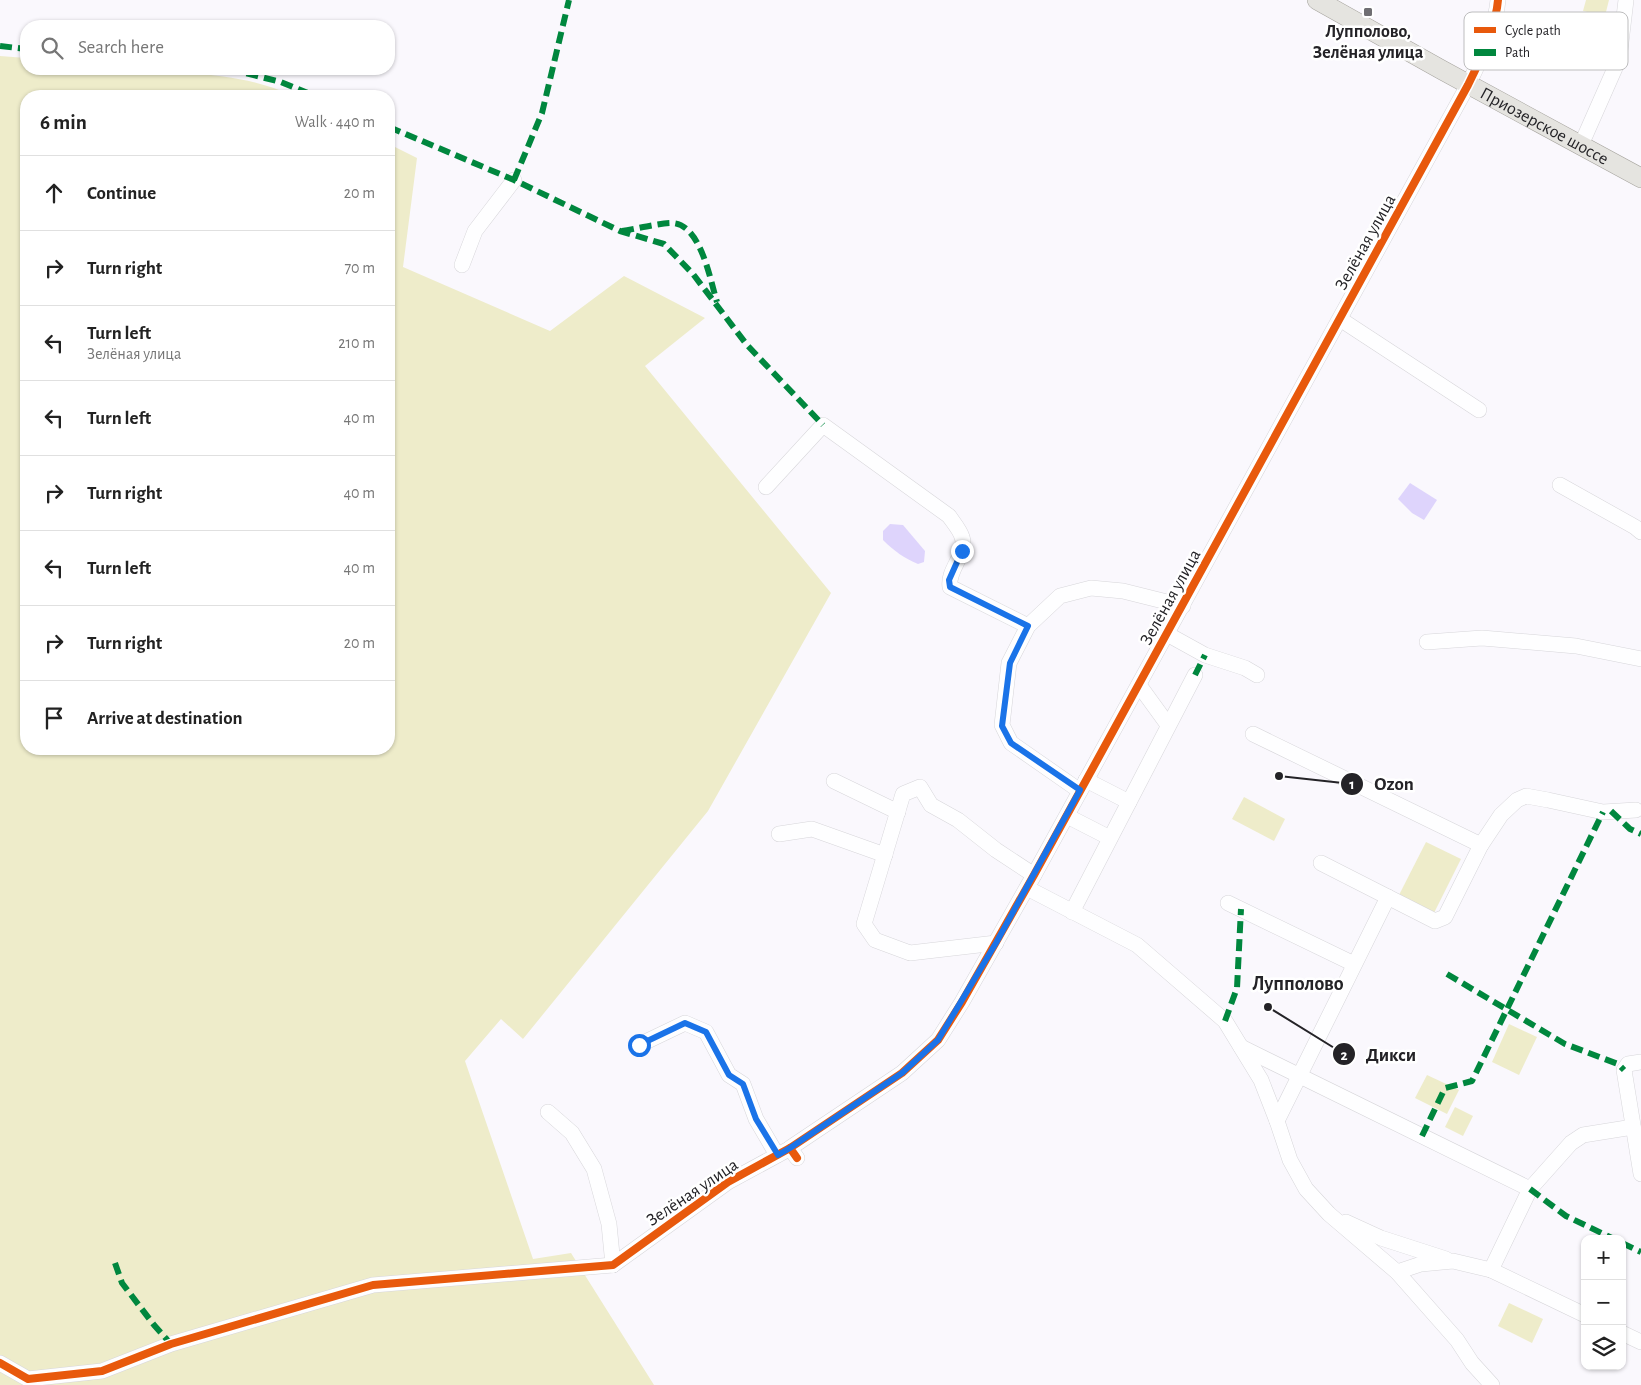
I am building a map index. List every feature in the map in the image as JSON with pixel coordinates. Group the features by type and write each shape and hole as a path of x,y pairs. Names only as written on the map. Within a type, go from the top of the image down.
{"main road":[{"name":"Приозерское шоссе","path":"1317,0 1468,85 1641,178"}],"street":[{"name":"Зелёная улица","path":"613,1265 728,1182 788,1154 902,1073 938,1040 996,943 1067,816 1476,70"},
{"path":"1581,146 1614,70"},
{"path":"462,265 475,231 514,180"},
{"path":"1340,319 1479,410"},
{"path":"766,487 823,425 949,516 962,537 962,551 949,580 950,587 1028,626"},
{"path":"1560,485 1641,532"},
{"path":"1129,802 1084,785 1011,743 1002,726 1010,663 1028,626 1060,596 1091,588 1123,591 1183,606"},
{"path":"1167,634 1205,656 1245,668 1257,675"},
{"path":"1428,642 1482,638 1576,646 1641,659"},
{"path":"1072,912 1195,675"},
{"path":"1139,685 1168,725"},
{"path":"1253,734 1481,845"},
{"path":"834,781 898,812"},
{"path":"996,943 910,954 875,940 864,924 903,794 920,787 931,805 958,820 996,850 1030,882 1072,912 1137,946 1225,1022 1261,1080 1278,1121 1290,1160 1306,1188 1329,1214 1397,1272 1457,1340 1472,1363 1492,1385"},
{"path":"1320,863 1435,921 1445,917 1481,845 1501,815 1517,800 1526,796 1602,812 1636,810"},
{"path":"1067,816 1110,838"},
{"path":"779,834 812,829 885,855"},
{"path":"1278,1121 1388,897"},
{"path":"1228,903 1354,964"},
{"path":"639,1045 685,1023 706,1032 729,1075 743,1084 756,1119 788,1154"},
{"path":"1240,1047 1530,1189"},
{"path":"1641,1062 1628,1064 1624,1070 1641,1174"},
{"path":"0,1362 28,1379 102,1371 171,1344 373,1285 613,1265 609,1224 594,1169 572,1134 548,1112"},
{"path":"1491,1270 1530,1189 1571,1143 1583,1135 1633,1127"},
{"path":"1329,1214 1381,1238 1453,1261 1491,1270 1581,1313"},
{"path":"1397,1272 1421,1264 1453,1261"},
{"path":"1626,1335 1641,1342"}],"shaded area":[{"path":"1586,0 1609,0 1606,12 1583,11"},
{"path":"0,56 20,58 20,75 210,75 255,82 278,90 20,90 20,755 395,755 395,147 417,158 403,267 550,331 624,276 705,318 645,366 831,593 708,811 523,1039 501,1019 465,1061 533,1259 571,1253 654,1385 0,1385"},
{"path":"1410,483 1437,500 1424,520 1412,513 1398,499"},
{"path":"890,524 903,525 925,551 924,562 918,564 908,559 883,540 883,531"},
{"path":"1244,797 1285,819 1274,841 1232,819"},
{"path":"1426,842 1461,859 1434,913 1399,895"},
{"path":"1509,1024 1537,1037 1519,1075 1492,1062"},
{"path":"1427,1075 1459,1090 1447,1114 1415,1098"},
{"path":"1455,1107 1473,1116 1463,1136 1445,1127"},
{"path":"1509,1303 1543,1319 1532,1343 1498,1326"}],"marked path":[{"path":"514,180 542,113 569,0"},
{"path":"0,46 20,48"},
{"path":"253,75 281,82 300,90"},
{"path":"395,130 514,180 620,231 664,244 693,274 747,345 823,425"},
{"path":"622,231 667,223 682,226 690,233 703,255 717,302"},
{"path":"1195,675 1205,655"},
{"path":"1611,811 1630,829 1641,834"},
{"path":"1422,1136 1445,1088 1472,1081 1603,812"},
{"path":"1225,1021 1237,988 1241,909"},
{"path":"1447,974 1565,1044 1618,1064 1624,1070"},
{"path":"1530,1189 1566,1216 1606,1235"},
{"path":"1626,1245 1641,1252"},
{"path":"115,1263 122,1283 171,1344"}],"cycle path":[{"path":"1496,12 1498,0"},
{"path":"797,1158 790,1148 902,1073 938,1040 962,1002 1034,875 1475,70"},
{"path":"0,1363 28,1379 102,1371 171,1344 373,1285 613,1265 728,1182 790,1148"}],"place":[{"name":"Лупполово, Зелёная улица","path":"1368,12"},
{"name":"Ozon","path":"1279,776"},
{"name":"Дикси","path":"1268,1007"}],"district":[{"name":"Лупполово","path":"1298,983"}],"route":[{"path":"639,1045 685,1023 706,1032 729,1075 743,1084 756,1119 778,1155 902,1073 938,1040 996,943 1080,790 1011,743 1002,726 1010,663 1028,626 950,587 949,580 962,551"}]}
